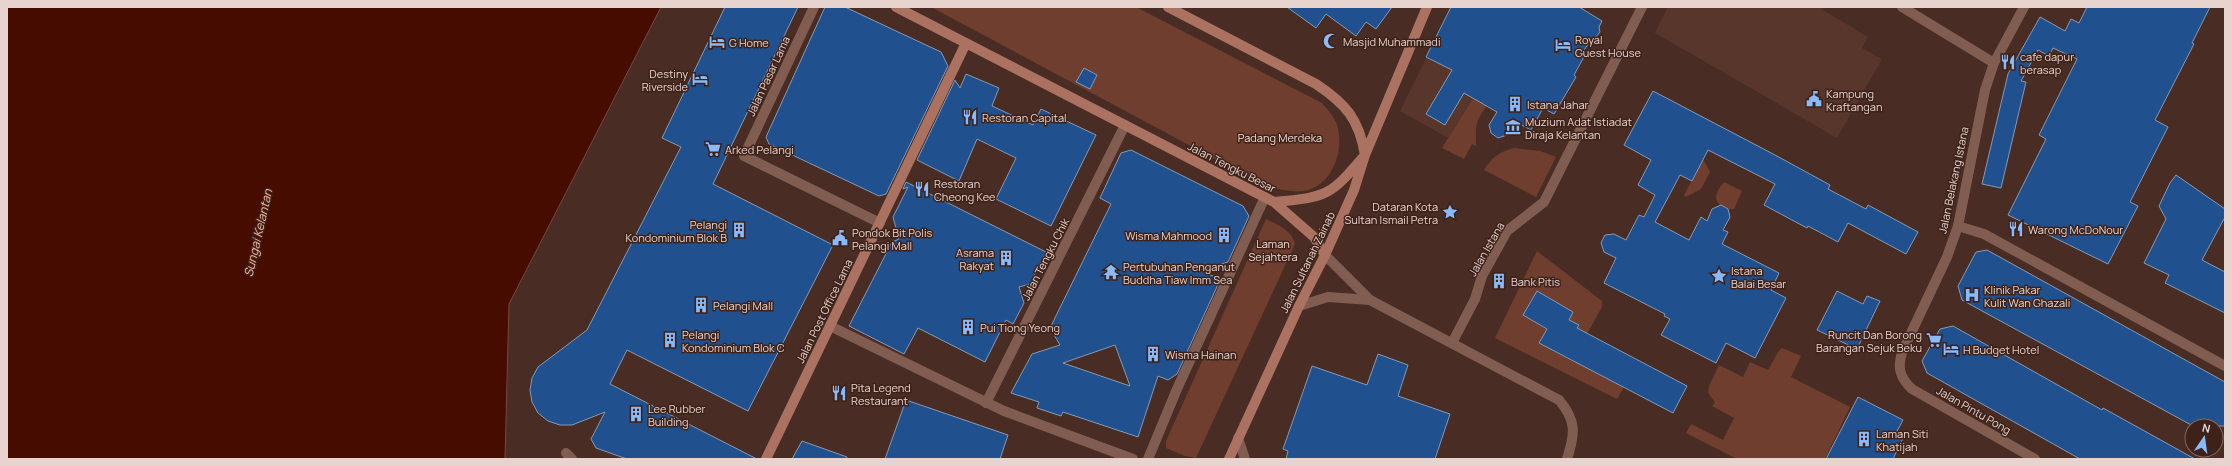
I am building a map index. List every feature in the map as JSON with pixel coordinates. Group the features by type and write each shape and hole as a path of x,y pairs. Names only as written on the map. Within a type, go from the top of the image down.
{"main road":[{"name":"Jalan Tengku Besar","path":"896,7 1274,202 1311,199 1324,195 1337,186 1365,155"},
{"path":"1168,7 1316,84 1333,95 1353,117 1362,134 1365,155"},
{"name":"Jalan Sultanah Zainab","path":"1229,459 1354,190 1365,155 1427,7"},
{"name":"Jalan Post Office Lama","path":"766,459 966,43"},
{"path":"1274,202 1314,237 1325,255"}],"street":[{"name":"Jalan Pasar Lama","path":"814,7 744,156 880,223"},
{"name":"Jalan Istana","path":"1452,343 1475,299 1482,276 1507,231 1544,202 1642,7"},
{"path":"1902,7 1994,63"},
{"name":"Jalan Belakang Istana","path":"1903,380 1899,371 1899,360 1947,257 1958,226 1985,90 1994,63 2024,7"},
{"name":"Jalan Tengku Chik","path":"986,403 1125,125"},
{"path":"1148,459 1177,390 1265,197"},
{"path":"1958,226 1984,234 2225,366"},
{"path":"1325,255 1370,300 1559,400 1568,411 1574,427 1572,443 1567,459"},
{"path":"1299,306 1328,297 1370,300"},
{"path":"830,326 986,403 1133,459"},
{"name":"Jalan Pintu Pong","path":"1903,380 1912,389 2035,459"},
{"path":"1238,438 1245,459"}],"shaded area":[{"path":"1451,7 1519,7 1480,86 1448,138 1400,111"},
{"name":"Kampung Kraftangan","path":"1668,7 1825,7 1823,10 1868,37 1862,48 1882,59 1837,138 1655,33"}],"green space":[{"name":"Padang Merdeka","path":"931,7 1136,7 1322,103 1334,118 1338,129 1339,146 1335,164 1326,179 1319,185 1305,191 1285,190 1260,183"},
{"path":"1473,98 1487,106 1478,121 1476,146 1472,144 1464,159 1442,148"},
{"path":"1514,148 1540,151 1556,157 1536,197 1484,170 1496,156 1504,151"},
{"path":"1703,159 1710,172 1701,189 1686,197 1684,195"},
{"path":"1724,182 1742,191 1734,209 1729,209 1722,206 1717,201 1716,198 1718,191"},
{"name":"Laman Sejahtera","path":"1266,219 1288,232 1295,244 1196,458 1185,456 1166,448 1166,441"},
{"path":"1537,251 1602,301 1602,307 1587,334 1624,387 1617,399 1495,338","holes":["1537,291 1573,312 1569,320 1578,325 1563,329 1550,349 1539,343 1547,329 1523,315","1561,337 1576,345 1569,359 1553,351"]},
{"path":"1782,348 1801,356 1791,377 1850,407 1825,459 1737,459 1686,433 1691,424 1723,440 1734,418 1712,406 1715,402 1708,393 1709,386 1719,365 1743,377 1750,362 1768,370 1778,352"}],"water":[{"name":"Sungai Kelantan","path":"7,7 661,7 509,304 505,459 7,459"}],"building":[{"path":"725,7 798,7 713,184 833,245 748,411 627,350 610,384 757,459 627,459 596,448 591,439 605,412 572,425 560,425 548,421 538,413 532,402 530,390 532,378 538,367 587,330 681,147 662,138"},
{"path":"825,7 845,7 941,52 948,66 886,194 879,196 769,144 766,137"},
{"path":"1287,7 1392,7 1376,29 1366,22 1356,36 1326,14 1316,28"},
{"path":"1451,7 1579,7 1602,21 1599,27 1600,32 1595,38 1592,39 1584,50 1585,55 1574,75 1576,77 1554,114 1543,108 1531,130 1514,121 1507,135 1498,138 1491,133 1489,125 1497,112 1464,93 1445,125 1426,114 1452,70 1426,57"},
{"path":"2087,7 2210,7 2192,43 2194,44 2155,120 2168,127 2130,202 2138,206 2108,264 2008,215 2046,139 2039,135 2077,59 2053,48 2049,56 2038,50 2021,81 2026,82 2001,188 1982,184 2008,74 2040,17 2065,31 2071,19 2079,23"},
{"path":"1084,68 1097,75 1090,89 1076,82"},
{"path":"966,74 999,88 992,106 1033,125 1041,109 1096,135 1051,226 996,199 1016,158 977,139 959,181 917,160 955,80 960,88"},
{"path":"1653,91 1830,185 1828,189 1866,209 1868,205 1918,232 1906,254 1848,223 1838,242 1808,226 1807,228 1764,205 1775,184 1708,150 1692,181 1680,175 1655,222 1689,240 1701,217 1707,221 1712,209 1721,205 1728,209 1730,217 1723,230 1728,232 1722,244 1779,273 1771,290 1786,298 1755,358 1726,343 1716,363 1661,335 1670,319 1664,316 1665,314 1604,283 1616,258 1604,252 1601,243 1605,235 1614,234 1626,240 1639,215 1644,217 1655,195 1638,185 1651,160 1624,145"},
{"path":"1131,150 1243,206 1249,216 1228,262 1202,270 1220,280 1177,374 1168,380 1158,376 1138,437 1063,412 1061,416 1037,408 1039,402 1011,393 1032,354 1060,345 1050,328 1111,204 1100,198 1121,153","holes":["1115,345 1130,386 1063,363"]},
{"path":"2176,175 2225,209 2225,217 2202,260 2225,272 2225,313 2165,283 2169,275 2144,263 2166,219 2159,206 2170,183"},
{"path":"906,182 1046,252 1030,284 1019,287 1024,303 1013,324 1006,320 985,362 918,328 904,354 849,326 892,242 899,239 893,217 908,187 903,189"},
{"path":"1987,250 2225,382 2225,426 2224,418 2184,418 2184,421 1962,300 1958,286 1976,252"},
{"path":"1537,291 1573,312 1569,320 1579,325 1577,328 1687,386 1673,413 1539,343 1547,329 1523,315"},
{"path":"1837,291 1863,304 1867,296 1880,301 1857,349 1817,330"},
{"path":"1953,326 2102,410 2103,408 2184,453 2184,458 2195,459 2080,459 1927,373 1922,361 1940,329"},
{"path":"1378,354 1408,365 1398,396 1450,414 1435,459 1286,459 1288,451 1283,449 1312,366 1367,385"},
{"name":"Laman Siti Khatijah","path":"1858,397 1903,420 1896,433 1904,436 1893,459 1826,459"},
{"path":"906,400 1008,435 1000,459 885,459"},
{"path":"802,441 847,457 847,459 792,459"}],"place":[{"name":"Masjid Muhammadi","path":"1331,41"},
{"name":"G Home","path":"717,42"},
{"name":"Royal Guest House","path":"1563,45"},
{"name":"cafe dapur berasap","path":"2008,62"},
{"name":"Destiny Riverside","path":"700,79"},
{"name":"Kampung Kraftangan","path":"1814,99"},
{"name":"Istana Jahar","path":"1515,104"},
{"name":"Restoran Capital","path":"970,117"},
{"name":"Muzium Adat Istiadat Diraja Kelantan","path":"1513,127"},
{"name":"Arked Pelangi","path":"713,149"},
{"name":"Restoran Cheong Kee","path":"922,189"},
{"name":"Dataran Kota Sultan Ismail Petra","path":"1450,212"},
{"name":"Warong McDoNour","path":"2016,229"},
{"name":"Pelangi Kondominium Blok B","path":"739,230"},
{"name":"Wisma Mahmood","path":"1224,235"},
{"name":"Pondok Bit Polis Pelangi Mall","path":"840,238"},
{"name":"Asrama Rakyat","path":"1006,258"},
{"name":"Pertubuhan Penganut Buddha Tiaw Imm Sea","path":"1111,272"},
{"name":"Istana Balai Besar","path":"1719,276"},
{"name":"Bank Pitis","path":"1499,281"},
{"name":"Klinik Pakar Kulit Wan Ghazali","path":"1972,295"},
{"name":"Pelangi Mall","path":"701,305"},
{"name":"Pui Tiong Yeong","path":"968,327"},
{"name":"Pelangi Kondominium Blok C","path":"670,340"},
{"name":"Runcit Dan Borong Barangan Sejuk Beku","path":"1934,340"},
{"name":"H Budget Hotel","path":"1951,349"},
{"name":"Wisma Hainan","path":"1153,354"},
{"name":"Pita Legend Restaurant","path":"839,393"},
{"name":"Lee Rubber Building","path":"636,414"},
{"name":"Laman Siti Khatijah","path":"1864,439"}]}
